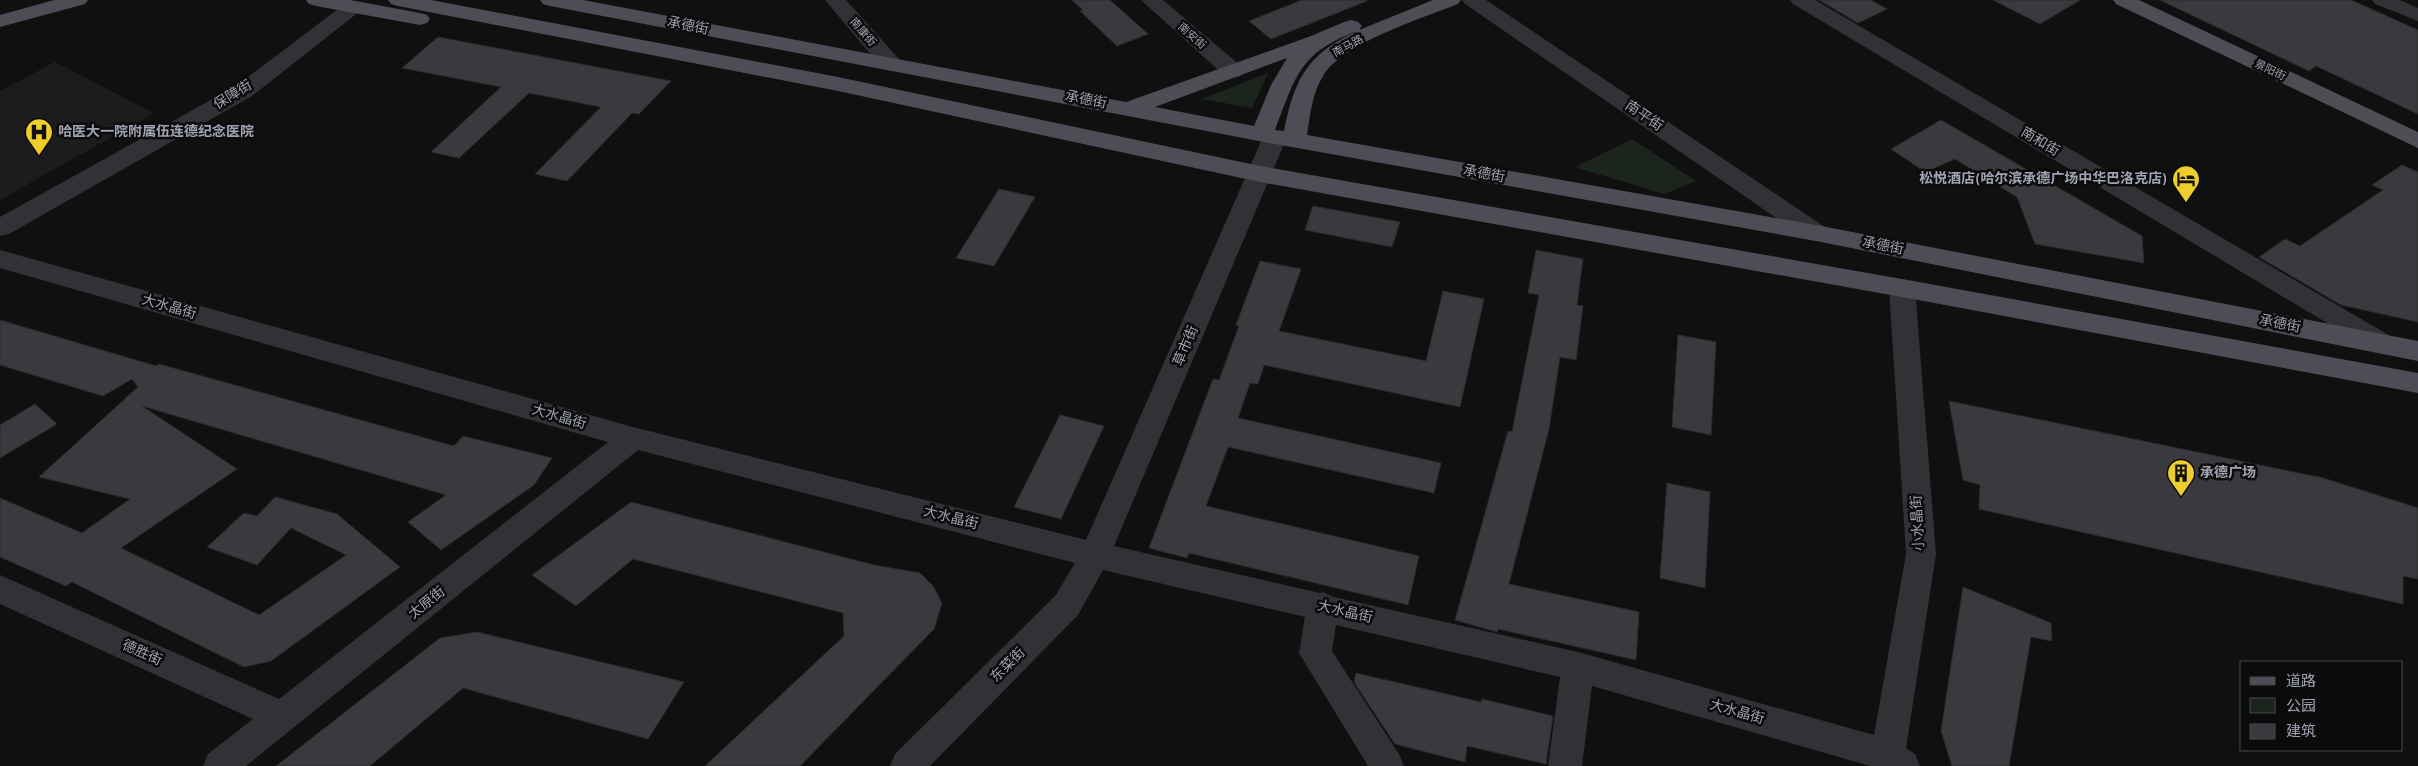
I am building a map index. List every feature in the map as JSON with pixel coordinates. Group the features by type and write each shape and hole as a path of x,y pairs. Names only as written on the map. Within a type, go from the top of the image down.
{"main road":[{"path":"0,8 27,0"},
{"path":"0,21 78,0"},
{"path":"316,0 871,104 1071,133"},
{"path":"398,0 838,84 1260,174 1902,288 2418,384"},
{"name":"承德街","path":"550,0 1277,137 1816,233 2418,351"},
{"name":"南马路","path":"1277,137 1290,70 1301,53 1312,44 1329,36 1415,0"},
{"name":"南马路","path":"1277,137 1307,88 1313,73 1321,63 1337,50 1451,0"},
{"name":"景阳街","path":"2123,0 2418,141"},
{"name":"景阳街","path":"2160,0 2418,121"},
{"path":"1131,108 1329,36"}],"street":[{"name":"南康街","path":"835,0 891,64"},
{"name":"南安街","path":"1151,0 1233,71"},
{"name":"南平街","path":"1472,0 1816,233"},
{"name":"南和街","path":"1800,0 2383,344"},
{"path":"2382,0 2418,15"},
{"name":"保障街","path":"0,228 244,90 353,6"},
{"name":"草市街","path":"1095,555 1277,137"},
{"name":"大水晶街","path":"0,259 633,438 1095,555 1323,606 1578,667 1896,761"},
{"name":"小水晶街","path":"1896,761 1921,554 1902,288"},
{"name":"太原街","path":"220,766 633,438"},
{"name":"东菜街","path":"908,766 1067,606 1095,555"},
{"name":"德胜街","path":"2,593 284,717"},
{"path":"1323,606 1315,653 1386,766"},
{"path":"1565,766 1578,667"}],"shaded area":[{"name":"哈医大一院附属伍连德纪念医院","path":"55,62 154,113 0,200 0,91"}],"green space":[{"path":"1268,73 1252,108 1201,99"},
{"path":"1632,139 1696,181 1664,194 1575,167"}],"building":[{"path":"1072,0 1110,0 1148,34 1117,46 1080,11 1083,10"},
{"path":"1302,0 1367,1 1271,39 1249,21"},
{"path":"1819,0 1871,0 1887,9 1858,23"},
{"path":"1993,0 2080,0 2040,24"},
{"path":"2160,0 2351,0 2418,30 2418,114 2316,66 2309,71"},
{"path":"438,37 671,81 639,114 632,113 567,181 535,174 601,107 529,93 459,158 431,152 501,87 402,68"},
{"path":"1941,120 2142,236 2144,263 2035,244 2017,197 1955,159 1925,172 1891,149"},
{"path":"2402,165 2418,172 2418,322 2341,305 2259,257 2285,239 2300,246 2383,190 2372,185"},
{"path":"999,189 1035,197 994,266 956,258"},
{"path":"1313,206 1400,222 1392,247 1305,230"},
{"path":"1536,250 1583,259 1577,305 1583,306 1576,360 1560,357 1549,429 1509,584 1639,612 1636,660 1498,629 1497,632 1455,620 1508,431 1512,432 1539,295 1528,293"},
{"path":"1260,261 1301,269 1279,331 1426,361 1443,291 1484,299 1460,407 1264,365 1258,384 1250,383 1238,418 1441,463 1434,493 1228,447 1206,506 1419,556 1408,605 1189,553 1187,558 1149,548 1213,379 1219,380 1239,326 1236,325"},
{"path":"0,320 156,366 159,364 454,446 463,436 552,458 534,485 441,550 408,522 446,495 142,406 237,469 121,548 259,615 346,555 291,528 257,565 207,547 244,513 257,516 275,497 337,514 400,567 271,661 244,667 72,582 66,586 0,557 0,498 82,533 130,499 39,477 138,387 132,379 103,396 0,365"},
{"path":"1678,335 1716,342 1711,435 1672,427"},
{"name":"承德广场","path":"1949,401 2323,478 2418,508 2418,579 2403,576 2403,604 1979,509 1980,485 1963,480"},
{"path":"35,404 57,424 0,458 0,425"},
{"path":"1060,415 1104,426 1061,519 1014,507"},
{"path":"1667,483 1710,492 1705,588 1660,578"},
{"path":"631,502 874,565 920,573 933,586 942,603 934,629 800,766 705,766 844,636 843,613 633,559 576,606 532,575"},
{"path":"1963,587 2051,623 2052,641 2031,637 2009,766 1952,766 1941,731"},
{"path":"477,632 684,682 648,739 463,688 370,766 276,766 440,638"},
{"path":"1356,673 1481,702 1482,699 1553,716 1546,764 1467,746 1465,762 1395,744 1354,682"}],"place":[{"name":"哈医大一院附属伍连德纪念医院","path":"39,156"},
{"name":"松悦酒店(哈尔滨承德广场中华巴洛克店)","path":"2186,203"},
{"name":"承德广场","path":"2181,497"}]}
